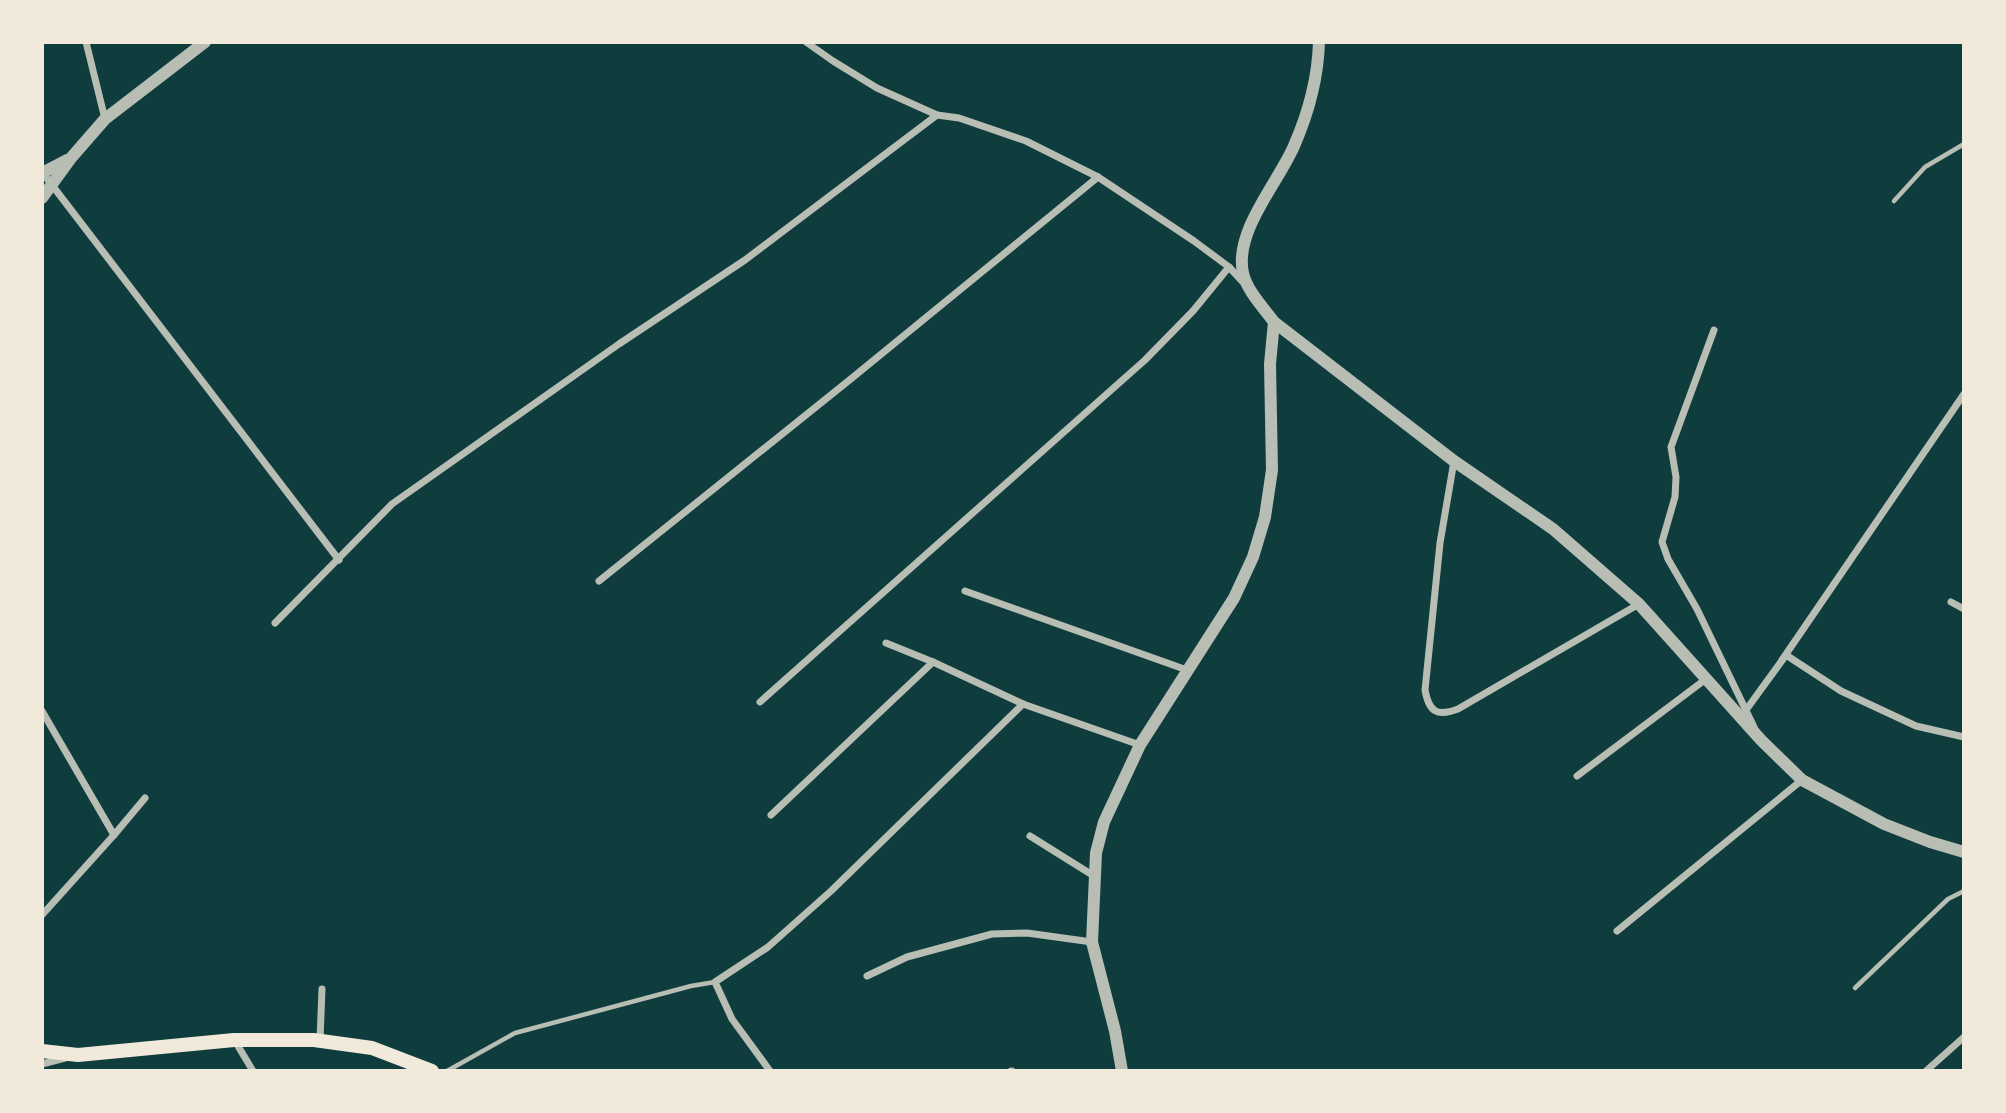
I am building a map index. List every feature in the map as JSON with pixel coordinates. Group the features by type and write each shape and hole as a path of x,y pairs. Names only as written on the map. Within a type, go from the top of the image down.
{"main road":[{"path":"42,1051 78,1055 234,1040 320,1041 372,1048 432,1071"}],"street":[{"path":"86,42 105,119"},
{"path":"42,198 71,158 105,119 205,42"},
{"path":"806,42 877,88 937,115 959,118 1026,141 1098,177 1195,241 1229,267 1248,286 1274,322 1454,461 1553,529 1639,604 1760,740 1802,780 1884,824 1964,852"},
{"path":"1248,286 1241,252 1248,231 1295,145 1318,65 1319,42"},
{"path":"275,623 392,504 745,260 937,115"},
{"path":"71,158 42,173 339,559"},
{"path":"599,581 852,379 1098,177"},
{"path":"760,702 1145,360 1193,311 1229,267"},
{"path":"1122,1071 1115,1031 1092,943 1096,853 1104,822 1140,746 1234,598 1253,557 1265,517 1272,470 1270,364 1274,322"},
{"path":"1714,330 1671,447 1675,497 1662,542 1668,559 1697,609 1760,740"},
{"path":"1746,710 1964,394"},
{"path":"1454,461 1440,543 1425,690 1427,703 1434,711 1445,714 1458,709 1639,604"},
{"path":"965,592 1187,670"},
{"path":"1951,602 1964,609"},
{"path":"886,643 1023,704 1140,746"},
{"path":"1782,660 1786,655 1841,691 1916,726 1964,737"},
{"path":"771,815 933,662"},
{"path":"1577,776 1706,679"},
{"path":"770,1071 732,1018 715,982 768,947 831,891 1023,704"},
{"path":"42,711 114,835"},
{"path":"1617,931 1802,780"},
{"path":"42,915 145,799"},
{"path":"1030,836 1094,876"},
{"path":"867,976 907,957 992,933 1027,933 1092,943"},
{"path":"320,1041 322,989"},
{"path":"1926,1071 1964,1037"},
{"path":"234,1040 253,1071"},
{"path":"42,1064 78,1055"}],"lane":[{"path":"1894,201 1925,167 1964,144"},
{"path":"1855,988 1948,900 1964,891"},
{"path":"447,1071 515,1033 691,985 715,982"}]}
